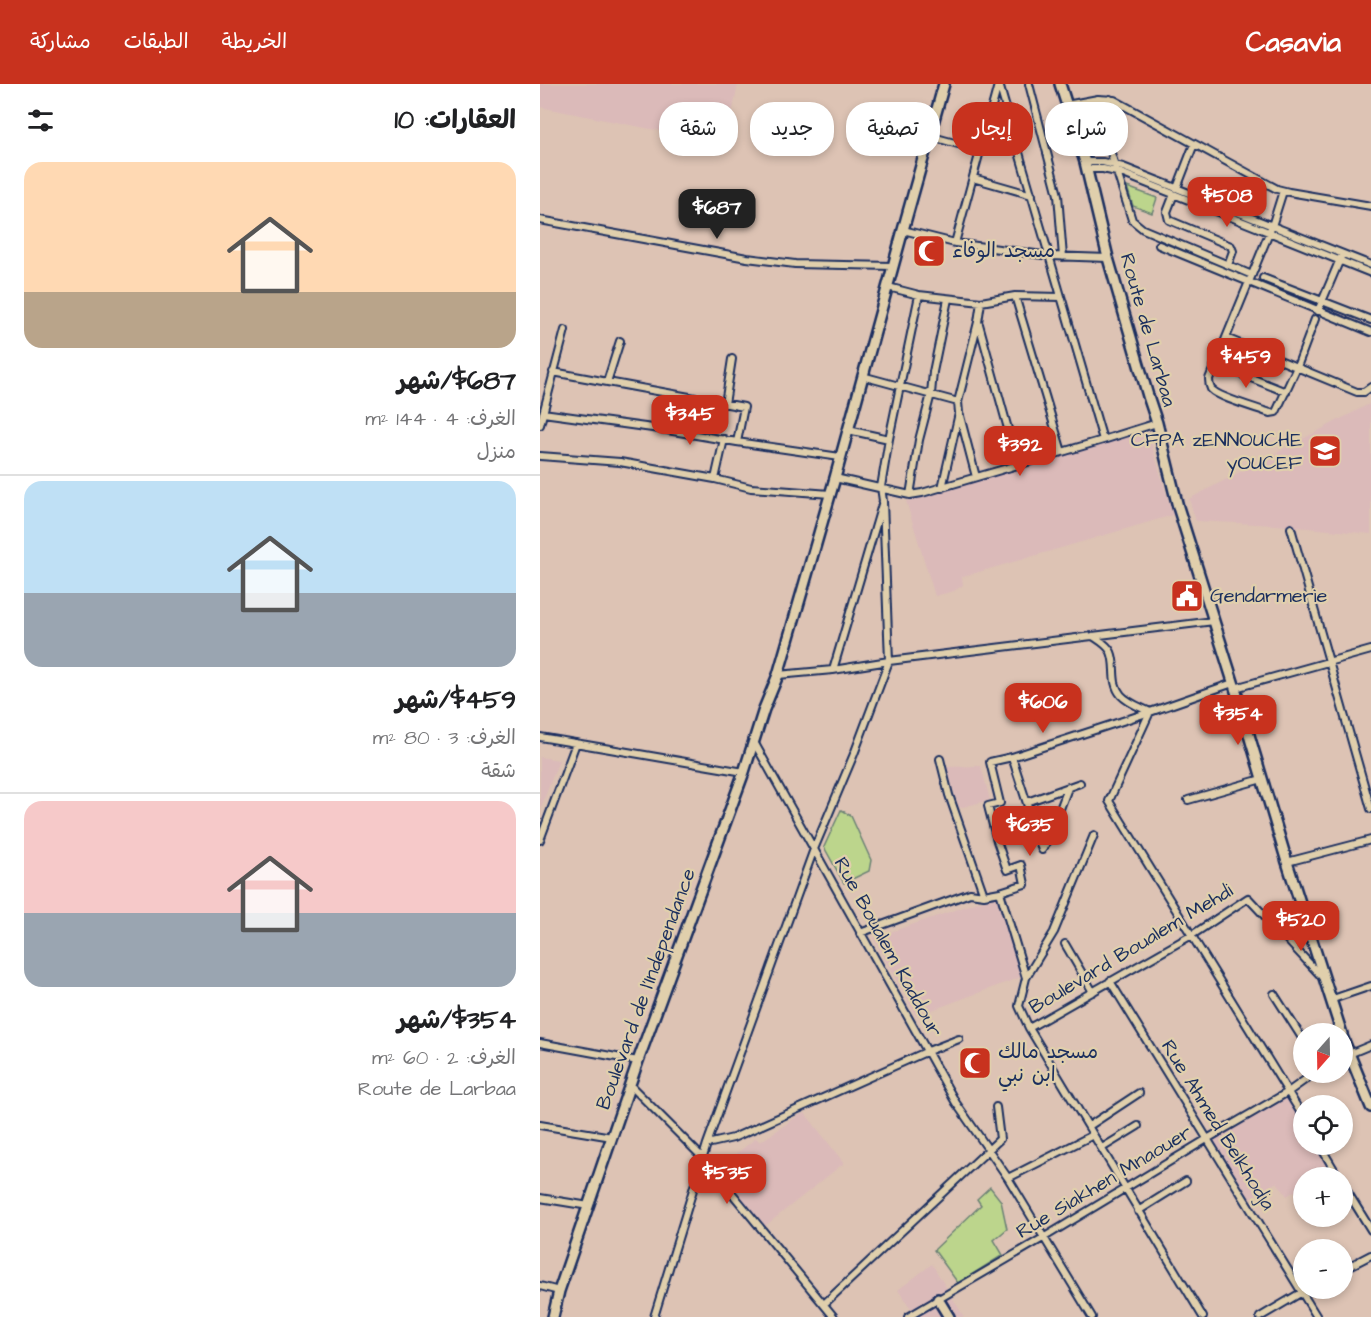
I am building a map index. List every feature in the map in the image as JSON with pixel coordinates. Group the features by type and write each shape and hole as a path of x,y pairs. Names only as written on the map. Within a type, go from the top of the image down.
{"street":[{"name":"Boulevard de l'Independance","path":"939,102 944,84"},
{"path":"994,102 999,84"},
{"path":"999,84 1103,440"},
{"path":"1029,84 1058,195 1063,257"},
{"name":"Route de Larbaa","path":"1060,84 1065,102"},
{"path":"1082,102 1110,99 1122,104 1264,183 1283,191 1371,206"},
{"path":"1110,99 1104,116 1105,136 1130,217 1136,225 1143,230 1252,274"},
{"path":"1194,144 1167,212 1169,219 1231,246 1233,251 1228,265"},
{"name":"Boulevard de l'Independance","path":"553,1317 559,1291 638,1061 778,675 923,156"},
{"path":"955,243 978,156"},
{"name":"Route de Larbaa","path":"1082,156 1178,507 1338,1023"},
{"path":"1085,166 1103,162 1341,257 1371,273"},
{"path":"973,178 1032,195"},
{"path":"1283,191 1271,229 1209,379 1209,384 1223,397 1273,413 1277,411 1315,319"},
{"path":"540,220 756,260 795,264 893,266"},
{"path":"903,230 955,243 1050,256 1108,258"},
{"path":"1159,245 1371,333"},
{"path":"1341,257 1371,265"},
{"path":"1318,310 1341,257"},
{"path":"1263,278 1371,320"},
{"path":"888,287 919,296 981,302 1015,296 1061,297"},
{"path":"654,1317 707,1144 814,849 854,754 889,661 881,487 919,296"},
{"path":"1015,296 1062,452"},
{"path":"910,495 948,299"},
{"path":"976,477 958,402 981,302"},
{"path":"978,322 1018,465"},
{"path":"540,425 565,330"},
{"path":"1226,338 1357,392 1364,392 1371,387"},
{"path":"607,382 620,341"},
{"path":"725,404 732,359"},
{"path":"1216,364 1286,392"},
{"path":"553,372 744,407 737,442"},
{"path":"862,376 958,402"},
{"path":"668,430 674,395"},
{"path":"543,413 840,457"},
{"path":"942,488 959,413"},
{"path":"835,478 910,495 942,488 1156,423"},
{"path":"848,430 889,439"},
{"path":"715,480 724,440"},
{"path":"540,456 620,462 751,489 830,494"},
{"path":"833,670 883,501"},
{"path":"1291,528 1371,808"},
{"path":"778,675 1214,621"},
{"path":"1093,635 1112,653 1115,686 1121,695 1129,702 1150,712"},
{"path":"860,933 970,893 984,895 1025,884 1021,865 1007,870 997,841 988,807 1000,803 990,762 1234,686 1371,650"},
{"path":"1150,712 1109,801 1293,1100"},
{"path":"540,738 744,772"},
{"name":"Rue Boualem Kaddour","path":"754,742 956,1103 1008,1178 1092,1317"},
{"path":"540,840 576,743"},
{"path":"1012,757 1042,850 1068,788"},
{"path":"940,759 949,795 984,895"},
{"path":"1188,800 1262,779"},
{"path":"1027,801 1080,783"},
{"path":"1094,835 1054,932 1026,978 1019,1006 1029,1028 1203,1317"},
{"path":"1287,862 1371,840"},
{"path":"1000,892 1026,978"},
{"name":"Boulevard Boualem Mehdi","path":"1029,1028 1192,935 1248,898 1323,978"},
{"path":"1065,944 1093,992"},
{"name":"Rue Ahmed Belkhodja","path":"1110,981 1293,1278"},
{"path":"1330,1000 1371,986"},
{"path":"1274,994 1293,1024"},
{"path":"707,1144 733,1138 959,1039"},
{"path":"540,1043 638,1061"},
{"path":"1353,1052 1371,1045"},
{"name":"Route de Larbaa","path":"1353,1071 1371,1107"},
{"name":"Rue Siakhen Mnaouer","path":"908,1317 1301,1083"},
{"path":"630,1085 703,1158 824,1304 830,1315"},
{"path":"1089,1126 1139,1093"},
{"path":"824,1304 1000,1139 996,1107"},
{"path":"540,1125 612,1137"},
{"path":"1102,1148 1138,1126"},
{"path":"1008,1178 1093,1135"},
{"path":"1138,1211 1186,1182"},
{"path":"540,1197 589,1206"},
{"path":"1353,1201 1371,1230"},
{"path":"1353,1264 1371,1255"},
{"path":"540,1286 559,1291"},
{"path":"1260,1317 1293,1298"},
{"path":"938,1299 949,1317"},
{"name":"Rue Ahmed Belkhodja","path":"1306,1299 1317,1317"}],"shaded area":[{"path":"540,84 738,84 734,102 659,102 659,131 540,107"},
{"name":"CFPA zENNOUCHE yOUCEF","path":"1371,403 1371,534 1276,525 1196,521 1189,499"},
{"path":"1147,430 1173,515 962,577 963,585 954,591 935,596 906,501"},
{"path":"540,757 559,760 540,810"},
{"path":"981,766 990,800 959,808 946,767"},
{"path":"996,896 1021,977 916,1016 873,938"},
{"path":"1286,1095 1293,1107 1293,1155 1322,1155 1330,1167 1293,1167 1293,1192 1287,1196 1277,1182 1248,1199 1213,1141"},
{"path":"805,1113 844,1163 764,1227 717,1169 756,1138 760,1142"},
{"path":"932,1264 964,1317 912,1317 915,1315 898,1290"}],"green space":[{"path":"1127,187 1157,198 1152,213 1133,206"},
{"path":"841,810 851,816 871,860 869,871 844,883 824,847"},
{"path":"990,1187 1001,1201 1007,1229 994,1240 1003,1255 958,1283 934,1250 981,1205 977,1199"}],"place":[{"name":"مسجد الوفاء","path":"929,251"},
{"name":"CFPA zENNOUCHE yOUCEF","path":"1325,451"},
{"name":"Gendarmerie","path":"1187,596"},
{"name":"مسجد مالك ابن نبي","path":"975,1063"}]}
